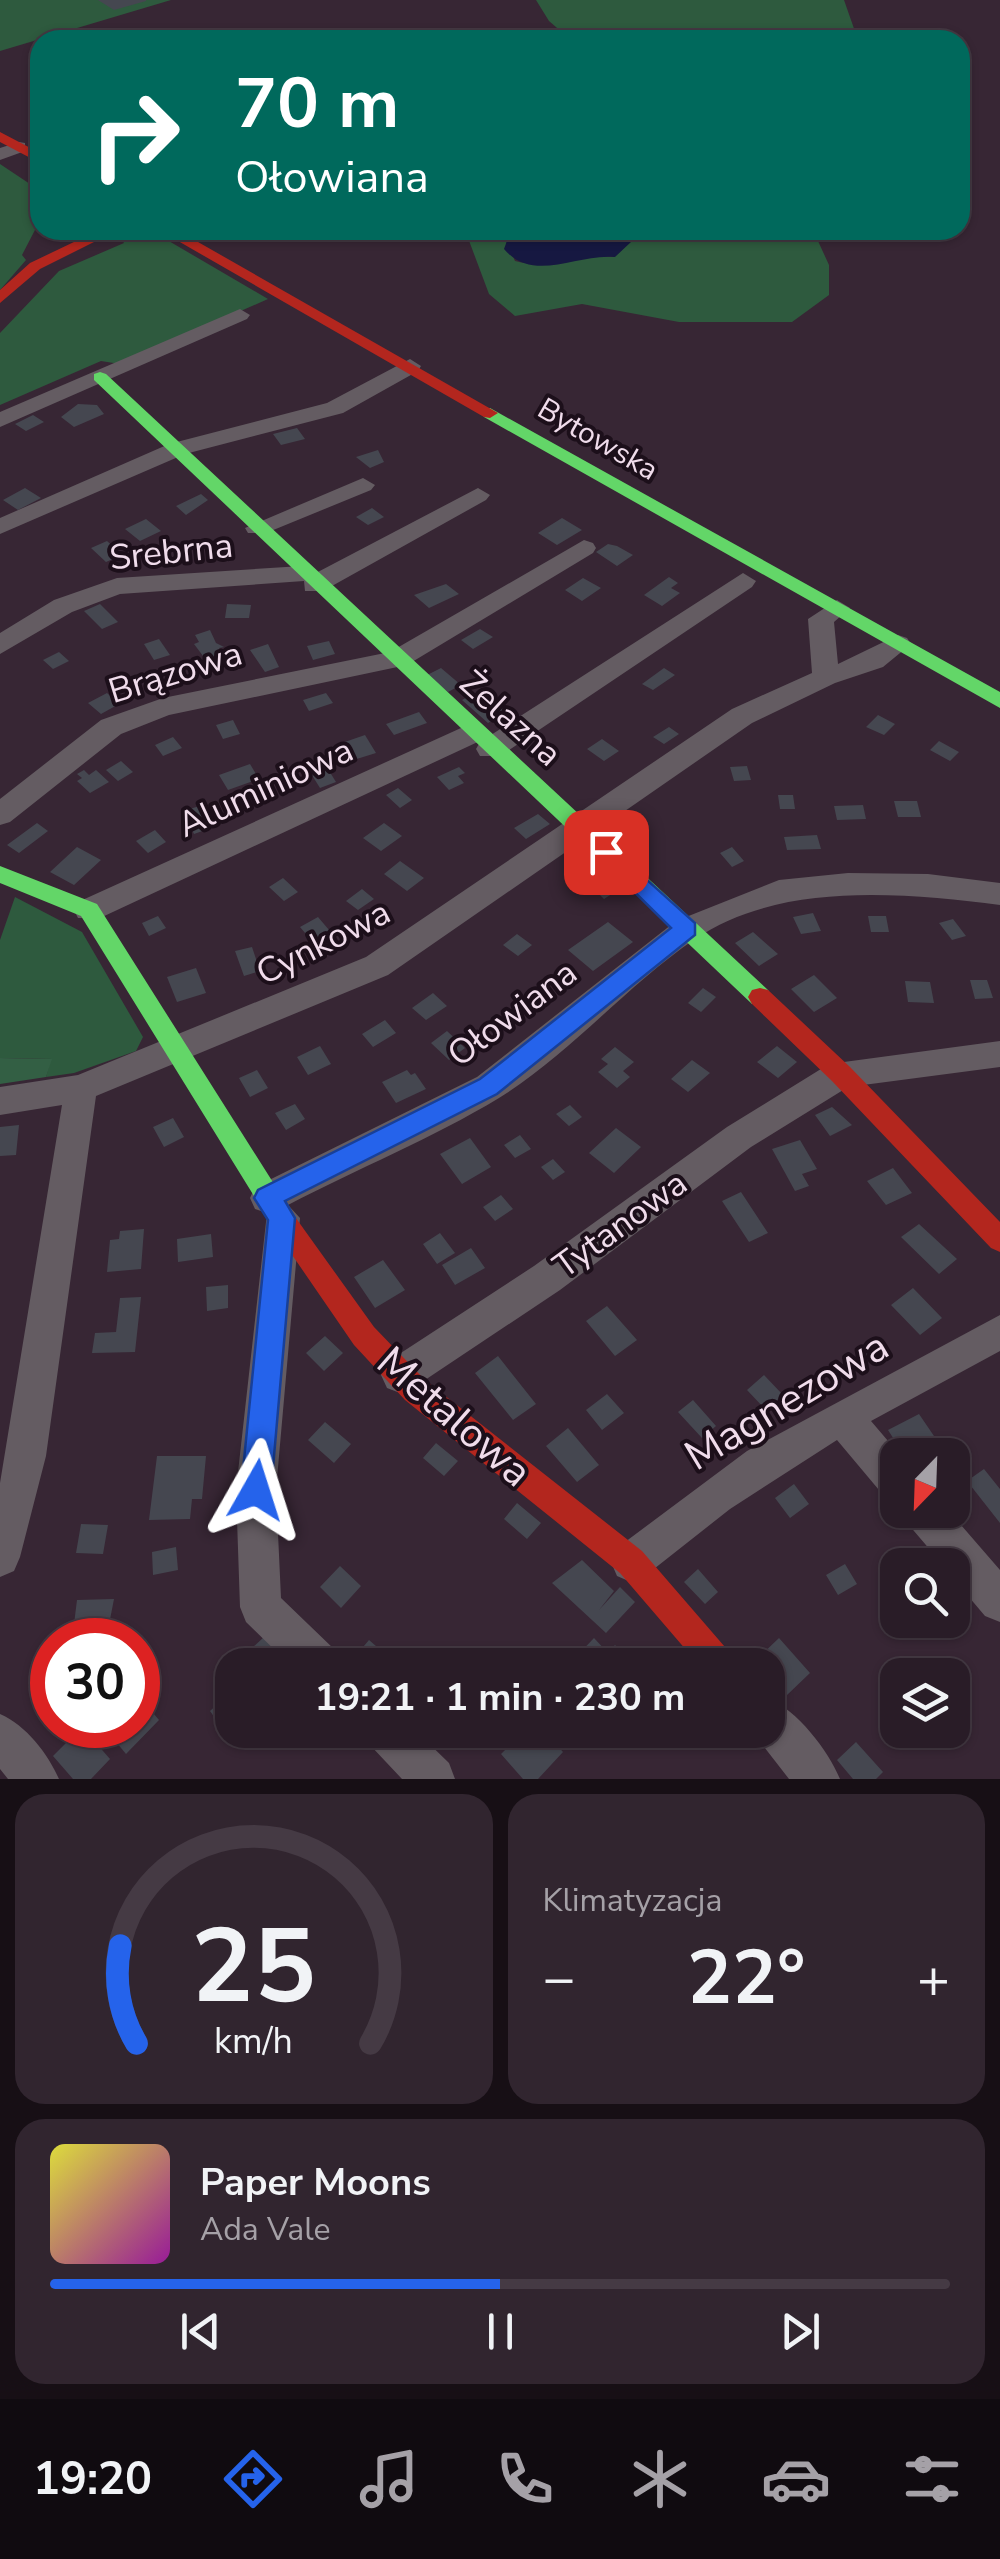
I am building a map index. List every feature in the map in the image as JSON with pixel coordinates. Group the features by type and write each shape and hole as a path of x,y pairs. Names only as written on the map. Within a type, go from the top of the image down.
{"street":[{"path":"0,298 35,266 90,240"},
{"name":"Bytowska","path":"184,240 1000,701"},
{"path":"0,420 240,315"},
{"path":"0,527 176,449 335,408 410,366"},
{"name":"Żelazna","path":"100,377 308,580 398,659 481,741 580,826 840,1074 1000,1240"},
{"path":"257,528 363,485"},
{"path":"308,580 478,495"},
{"name":"Brązowa","path":"0,815 83,745 162,707 398,659 584,548"},
{"name":"Srebrna","path":"0,645 63,606 117,586 308,580"},
{"name":"Aluminiowa","path":"89,910 481,741 744,581"},
{"path":"826,678 822,618 837,608"},
{"name":"Cynkowa","path":"0,1101 81,1088 377,966 742,716 874,661 898,644"},
{"path":"0,874 89,910"},
{"name":"Ołowiana","path":"274,1208 488,1086 687,929 779,890 848,884 1000,894"},
{"name":"Metalowa","path":"89,910 180,1050 274,1208 364,1336 400,1374 631,1562 705,1648"},
{"path":"840,1074 1000,1054"},
{"name":"Tytanowa","path":"400,1374 547,1278 740,1136 840,1074"},
{"path":"0,1558 27,1456 81,1088"},
{"path":"274,1208 256,1490 261,1607 303,1648"},
{"name":"Magnezowa","path":"631,1562 676,1522 842,1416 1000,1332"},
{"path":"842,1416 880,1461"},
{"path":"937,1528 1000,1601"},
{"path":"0,1736 37,1779"},
{"path":"785,1740 818,1779"},
{"path":"403,1748 433,1779"}],"green space":[{"path":"0,0 171,0 70,30 30,30 30,42 0,51"},
{"path":"536,0 844,0 854,30 559,30"},
{"path":"0,164 30,184 30,240 22,255 26,260 0,290"},
{"path":"122,240 167,240 268,299 120,364 101,361 0,405 0,333 59,271 124,243"},
{"path":"469,240 506,240 515,261 542,264 614,257 633,240 818,240 829,265 829,295 792,322 679,322 582,304 515,316 489,294"},
{"path":"15,897 82,932 143,1037 136,1051 74,1073 46,1077 51,1059 0,1058 0,940"},
{"path":"0,1058 52,1059 46,1077 0,1084"}],"shaded area":[{"path":"507,240 633,240 615,257 542,266 516,259 504,249"}],"building":[{"path":"98,0 146,0 146,1 114,10"},
{"path":"78,404 97,405 104,414 74,427 61,417"},
{"path":"33,415 44,422 26,431 15,424"},
{"path":"297,428 305,439 281,445 273,434"},
{"path":"378,450 384,462 370,468 356,457"},
{"path":"25,488 41,498 18,510 3,500"},
{"path":"201,494 208,500 186,515 176,506"},
{"path":"372,508 384,517 368,525 356,517"},
{"path":"562,518 582,530 557,545 538,533"},
{"path":"146,519 161,531 140,541 125,529"},
{"path":"107,541 122,555 106,562 91,548"},
{"path":"608,544 633,555 617,566 596,552"},
{"path":"669,577 678,583 671,588 680,593 662,606 644,595"},
{"path":"583,578 601,588 582,601 565,590"},
{"path":"446,584 459,594 429,608 414,595"},
{"path":"100,604 118,622 102,629 84,611"},
{"path":"227,604 251,605 249,618 225,618"},
{"path":"480,629 493,637 473,649 461,640"},
{"path":"210,630 216,643 224,647 219,648 223,654 206,660 194,644 199,642 195,635"},
{"path":"159,639 170,655 154,660 144,644"},
{"path":"329,641 335,654 313,660 307,646"},
{"path":"268,644 279,667 265,672 250,650"},
{"path":"59,652 69,661 53,669 43,660"},
{"path":"441,668 461,685 448,692 427,675"},
{"path":"664,668 675,675 653,690 642,684"},
{"path":"107,693 119,704 101,714 88,703"},
{"path":"326,693 333,703 309,711 303,700"},
{"path":"475,693 488,703 496,699 509,711 488,723 462,700"},
{"path":"419,712 427,723 394,735 386,724"},
{"path":"878,715 895,724 884,735 866,727"},
{"path":"233,720 240,734 223,739 216,725"},
{"path":"669,727 679,734 664,744 653,737"},
{"path":"365,735 376,753 347,762 336,745"},
{"path":"173,737 182,748 163,756 155,745"},
{"path":"602,739 619,751 604,761 587,749"},
{"path":"939,741 959,752 950,761 930,750"},
{"path":"121,761 133,772 118,781 106,770"},
{"path":"250,764 259,779 228,790 219,775"},
{"path":"326,766 336,782 320,788 310,772"},
{"path":"747,766 751,780 734,781 730,767"},
{"path":"459,767 465,773 458,776 464,783 449,790 437,777"},
{"path":"84,770 89,775 96,770 109,782 90,793 77,781 82,778 77,774"},
{"path":"398,788 412,800 400,808 386,795"},
{"path":"778,795 793,795 795,809 780,809"},
{"path":"894,801 917,801 921,817 898,817"},
{"path":"203,805 214,827 194,834 183,811"},
{"path":"863,805 866,819 837,820 834,806"},
{"path":"538,814 550,824 526,839 514,828"},
{"path":"37,823 48,831 19,853 7,845"},
{"path":"384,823 402,836 381,851 363,838"},
{"path":"155,830 166,842 148,853 136,841"},
{"path":"817,835 821,849 787,850 784,837"},
{"path":"77,847 101,860 74,885 50,872"},
{"path":"732,847 744,861 732,867 720,853"},
{"path":"400,861 424,878 407,891 384,874"},
{"path":"283,878 298,892 284,901 269,887"},
{"path":"612,880 621,888 604,899 595,890"},
{"path":"362,889 374,899 358,910 346,901"},
{"path":"813,913 821,931 801,934 793,917"},
{"path":"158,916 166,928 149,936 142,923"},
{"path":"868,916 886,916 889,932 871,932"},
{"path":"318,917 335,937 317,947 300,927"},
{"path":"953,919 966,936 952,940 939,923"},
{"path":"608,922 633,942 593,971 568,950"},
{"path":"753,932 778,954 759,966 735,943"},
{"path":"517,934 532,945 518,956 503,945"},
{"path":"252,947 260,971 244,976 235,951"},
{"path":"196,968 206,993 177,1002 167,977"},
{"path":"814,975 837,998 814,1012 791,989"},
{"path":"970,980 987,980 993,998 975,999"},
{"path":"905,981 930,982 934,1003 908,1002"},
{"path":"703,988 716,997 701,1012 688,1003"},
{"path":"433,993 447,1006 426,1020 412,1008"},
{"path":"385,1020 396,1033 373,1047 362,1034"},
{"path":"447,1031 465,1048 449,1060 431,1043"},
{"path":"320,1046 331,1064 308,1075 297,1057"},
{"path":"777,1046 797,1062 778,1078 757,1062"},
{"path":"615,1047 634,1062 623,1071 630,1077 617,1088 598,1072 608,1064 601,1059"},
{"path":"692,1060 710,1073 688,1092 671,1079"},
{"path":"257,1070 268,1088 250,1097 239,1078"},
{"path":"407,1070 411,1075 415,1073 426,1089 396,1103 382,1082"},
{"path":"295,1104 305,1119 286,1130 275,1113"},
{"path":"570,1105 582,1117 569,1126 556,1114"},
{"path":"832,1107 852,1125 830,1136 815,1115"},
{"path":"173,1118 184,1137 164,1147 153,1127"},
{"path":"19,1125 16,1155 0,1156 0,1127"},
{"path":"616,1128 641,1147 614,1173 589,1153"},
{"path":"520,1135 531,1149 515,1158 504,1145"},
{"path":"470,1138 491,1167 462,1184 440,1154"},
{"path":"800,1140 817,1169 802,1174 809,1186 795,1191 772,1149"},
{"path":"553,1159 565,1172 553,1180 541,1167"},
{"path":"893,1168 912,1193 886,1205 867,1181"},
{"path":"741,1192 768,1233 749,1242 722,1201"},
{"path":"501,1195 513,1209 495,1221 483,1207"},
{"path":"919,1224 957,1259 939,1274 901,1237"},
{"path":"144,1229 141,1269 107,1272 110,1240 119,1239 120,1231"},
{"path":"440,1233 455,1253 437,1264 423,1244"},
{"path":"211,1234 213,1257 178,1262 177,1239"},
{"path":"471,1248 485,1268 455,1285 442,1265"},
{"path":"383,1260 405,1290 375,1308 354,1277"},
{"path":"228,1285 228,1308 207,1311 206,1287"},
{"path":"913,1288 942,1318 920,1335 891,1305"},
{"path":"141,1297 135,1352 92,1353 95,1333 116,1332 120,1298"},
{"path":"607,1306 637,1340 615,1356 586,1321"},
{"path":"325,1336 343,1353 324,1371 306,1353"},
{"path":"872,1340 887,1357 874,1365 860,1348"},
{"path":"498,1356 536,1404 513,1420 475,1373"},
{"path":"764,1375 783,1395 766,1410 747,1390"},
{"path":"607,1394 624,1413 602,1430 586,1410"},
{"path":"693,1400 716,1426 702,1438 678,1412"},
{"path":"919,1414 934,1436 893,1438 888,1430"},
{"path":"325,1422 351,1444 334,1463 308,1440"},
{"path":"568,1428 599,1465 577,1482 546,1446"},
{"path":"436,1443 458,1461 444,1476 423,1458"},
{"path":"157,1456 206,1456 202,1499 192,1499 190,1519 149,1520"},
{"path":"984,1469 1000,1489 1000,1523 970,1485 970,1479"},
{"path":"794,1484 809,1504 790,1518 775,1498"},
{"path":"517,1503 541,1523 527,1539 504,1519"},
{"path":"81,1524 108,1525 103,1554 76,1553"},
{"path":"176,1547 178,1570 153,1575 152,1552"},
{"path":"582,1560 614,1591 599,1610 620,1587 635,1602 606,1633 552,1583"},
{"path":"845,1564 857,1584 838,1595 826,1575"},
{"path":"340,1566 361,1586 341,1608 320,1587"},
{"path":"698,1569 718,1592 705,1604 684,1582"},
{"path":"114,1599 110,1618 75,1618 77,1600"},
{"path":"264,1637 273,1648 252,1648"},
{"path":"594,1638 603,1648 584,1648"},
{"path":"779,1638 810,1673 786,1696 785,1648 769,1648"},
{"path":"369,1640 378,1648 362,1648"},
{"path":"856,1742 883,1772 876,1779 853,1779 837,1760"},
{"path":"61,1748 100,1748 110,1759 91,1779 73,1779 53,1756"},
{"path":"507,1748 559,1748 563,1752 538,1779 523,1779 501,1754"}],"traffic: fast":[{"path":"100,377 760,997"},
{"path":"490,413 1000,701"},
{"path":"0,874 89,910 284,1222"}],"traffic: jam":[{"path":"0,136 30,153"},
{"path":"0,298 35,266 90,240"},
{"path":"184,240 490,413"},
{"path":"760,997 841,1074 1000,1240"},
{"path":"284,1222 364,1336 415,1390 631,1562 705,1648"}],"route":[{"path":"256,1490 282,1218 267,1198 488,1086 687,929 606,852"}]}
